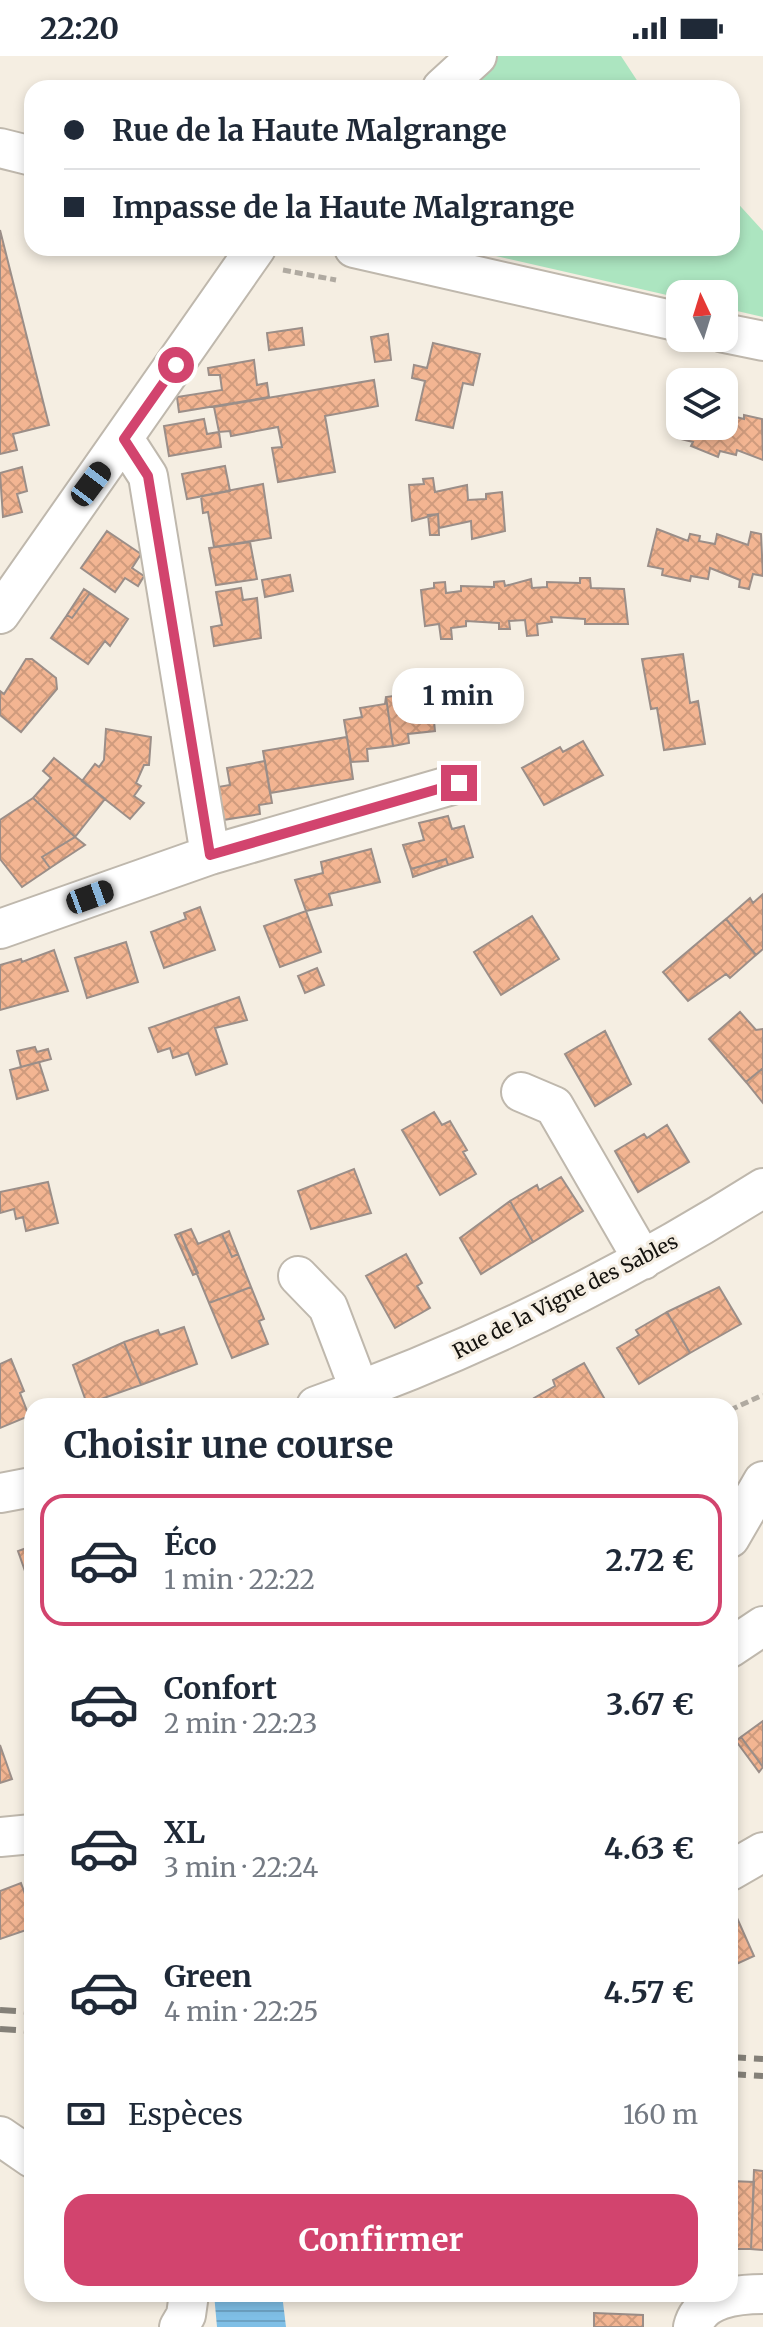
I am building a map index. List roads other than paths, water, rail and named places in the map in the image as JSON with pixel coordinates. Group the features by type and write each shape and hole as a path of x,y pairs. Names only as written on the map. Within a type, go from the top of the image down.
{"street":[{"path":"451,80 477,56"},
{"path":"0,148 24,154"},
{"path":"0,614 250,256"},
{"path":"389,256 666,319"},
{"path":"738,336 763,341"},
{"path":"124,439 148,476 210,855"},
{"path":"0,929 210,855 459,783"},
{"path":"521,1092 554,1106 643,1260"},
{"name":"Rue de la Vigne des Sables","path":"339,1398 486,1339 643,1260 763,1188"},
{"path":"298,1276 328,1307 360,1391"},
{"path":"738,1524 763,1481"},
{"path":"0,1493 24,1488"},
{"path":"738,1643 763,1626"},
{"path":"0,1837 24,1835"},
{"path":"738,1866 763,1852"},
{"path":"0,2136 24,2152"},
{"path":"738,2296 763,2294"},
{"path":"179,2327 186,2315 188,2302"},
{"path":"696,2309 716,2302"}],"water":[{"path":"215,2302 283,2302 286,2327 217,2327"}],"railway":[{"path":"0,2010 24,2012"},
{"path":"0,2029 24,2030"},
{"path":"738,2057 763,2059"},
{"path":"738,2074 763,2076"}]}
